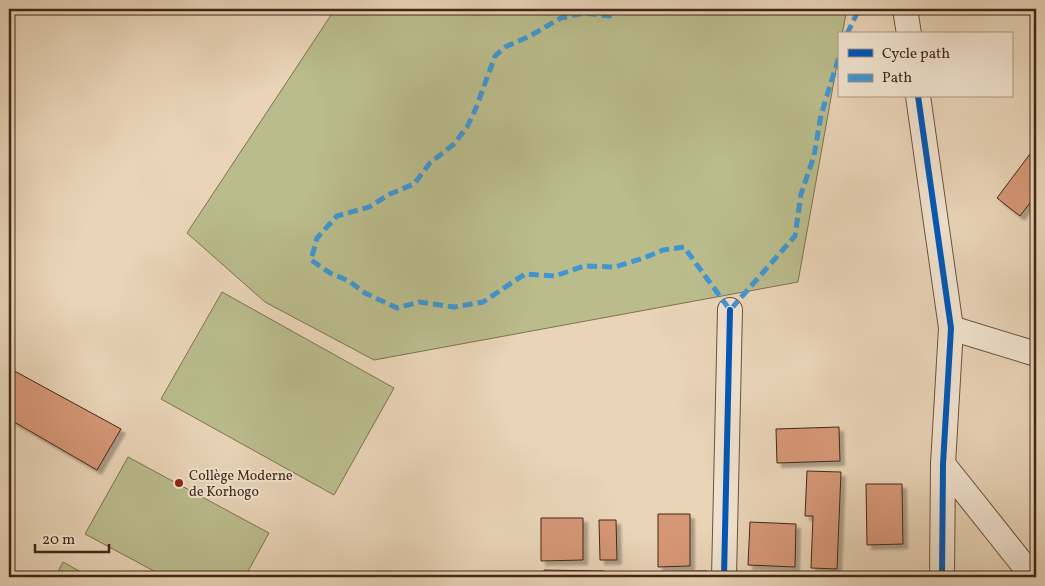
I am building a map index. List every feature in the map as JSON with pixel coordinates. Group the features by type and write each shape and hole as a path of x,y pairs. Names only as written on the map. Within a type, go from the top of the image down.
{"street":[{"path":"905,9 909,32"},
{"path":"918,98 951,328 943,464 942,577"},
{"path":"724,577 730,310"},
{"path":"951,328 1035,349"},
{"path":"943,464 1033,577"}],"green space":[{"path":"335,9 847,9 842,32 838,32 838,59 798,282 374,360 265,302 187,233"},
{"path":"222,292 394,388 334,495 161,399"},
{"path":"128,457 269,533 245,577 165,577 85,534"},
{"path":"63,562 90,577 55,577"}],"building":[{"path":"1036,146 1036,195 1020,216 997,198"},
{"path":"9,368 121,429 97,470 9,419"},
{"path":"839,427 840,461 777,463 776,429"},
{"path":"807,471 841,472 837,569 811,568 813,516 805,516"},
{"path":"866,484 902,484 903,544 867,545"},
{"path":"658,514 690,514 690,566 658,567"},
{"path":"541,518 583,518 583,560 541,561"},
{"path":"599,520 616,520 617,560 600,560"},
{"path":"750,522 796,524 795,567 748,565"},
{"path":"544,570 604,571 604,577 544,577"},
{"path":"707,571 707,577 627,577 627,572"},
{"path":"918,575 918,577 888,577 888,576"}],"marked path":[{"path":"625,9 609,16 584,13 561,18 530,36 505,47 495,56 476,108 467,127 454,144 430,163 414,184 390,194 369,207 337,216 317,238 311,260 330,273 349,281 365,293 397,308 419,302 454,307 483,302 525,274 555,276 584,266 615,267 663,250 684,247 730,310 795,236 801,194 814,156 821,115 838,60"},
{"path":"848,32 859,9"}],"cycle path":[{"path":"918,98 951,328 943,464 942,577"},
{"path":"724,577 730,310"}],"place":[{"name":"Collège Moderne de Korhogo","path":"179,483"}]}
